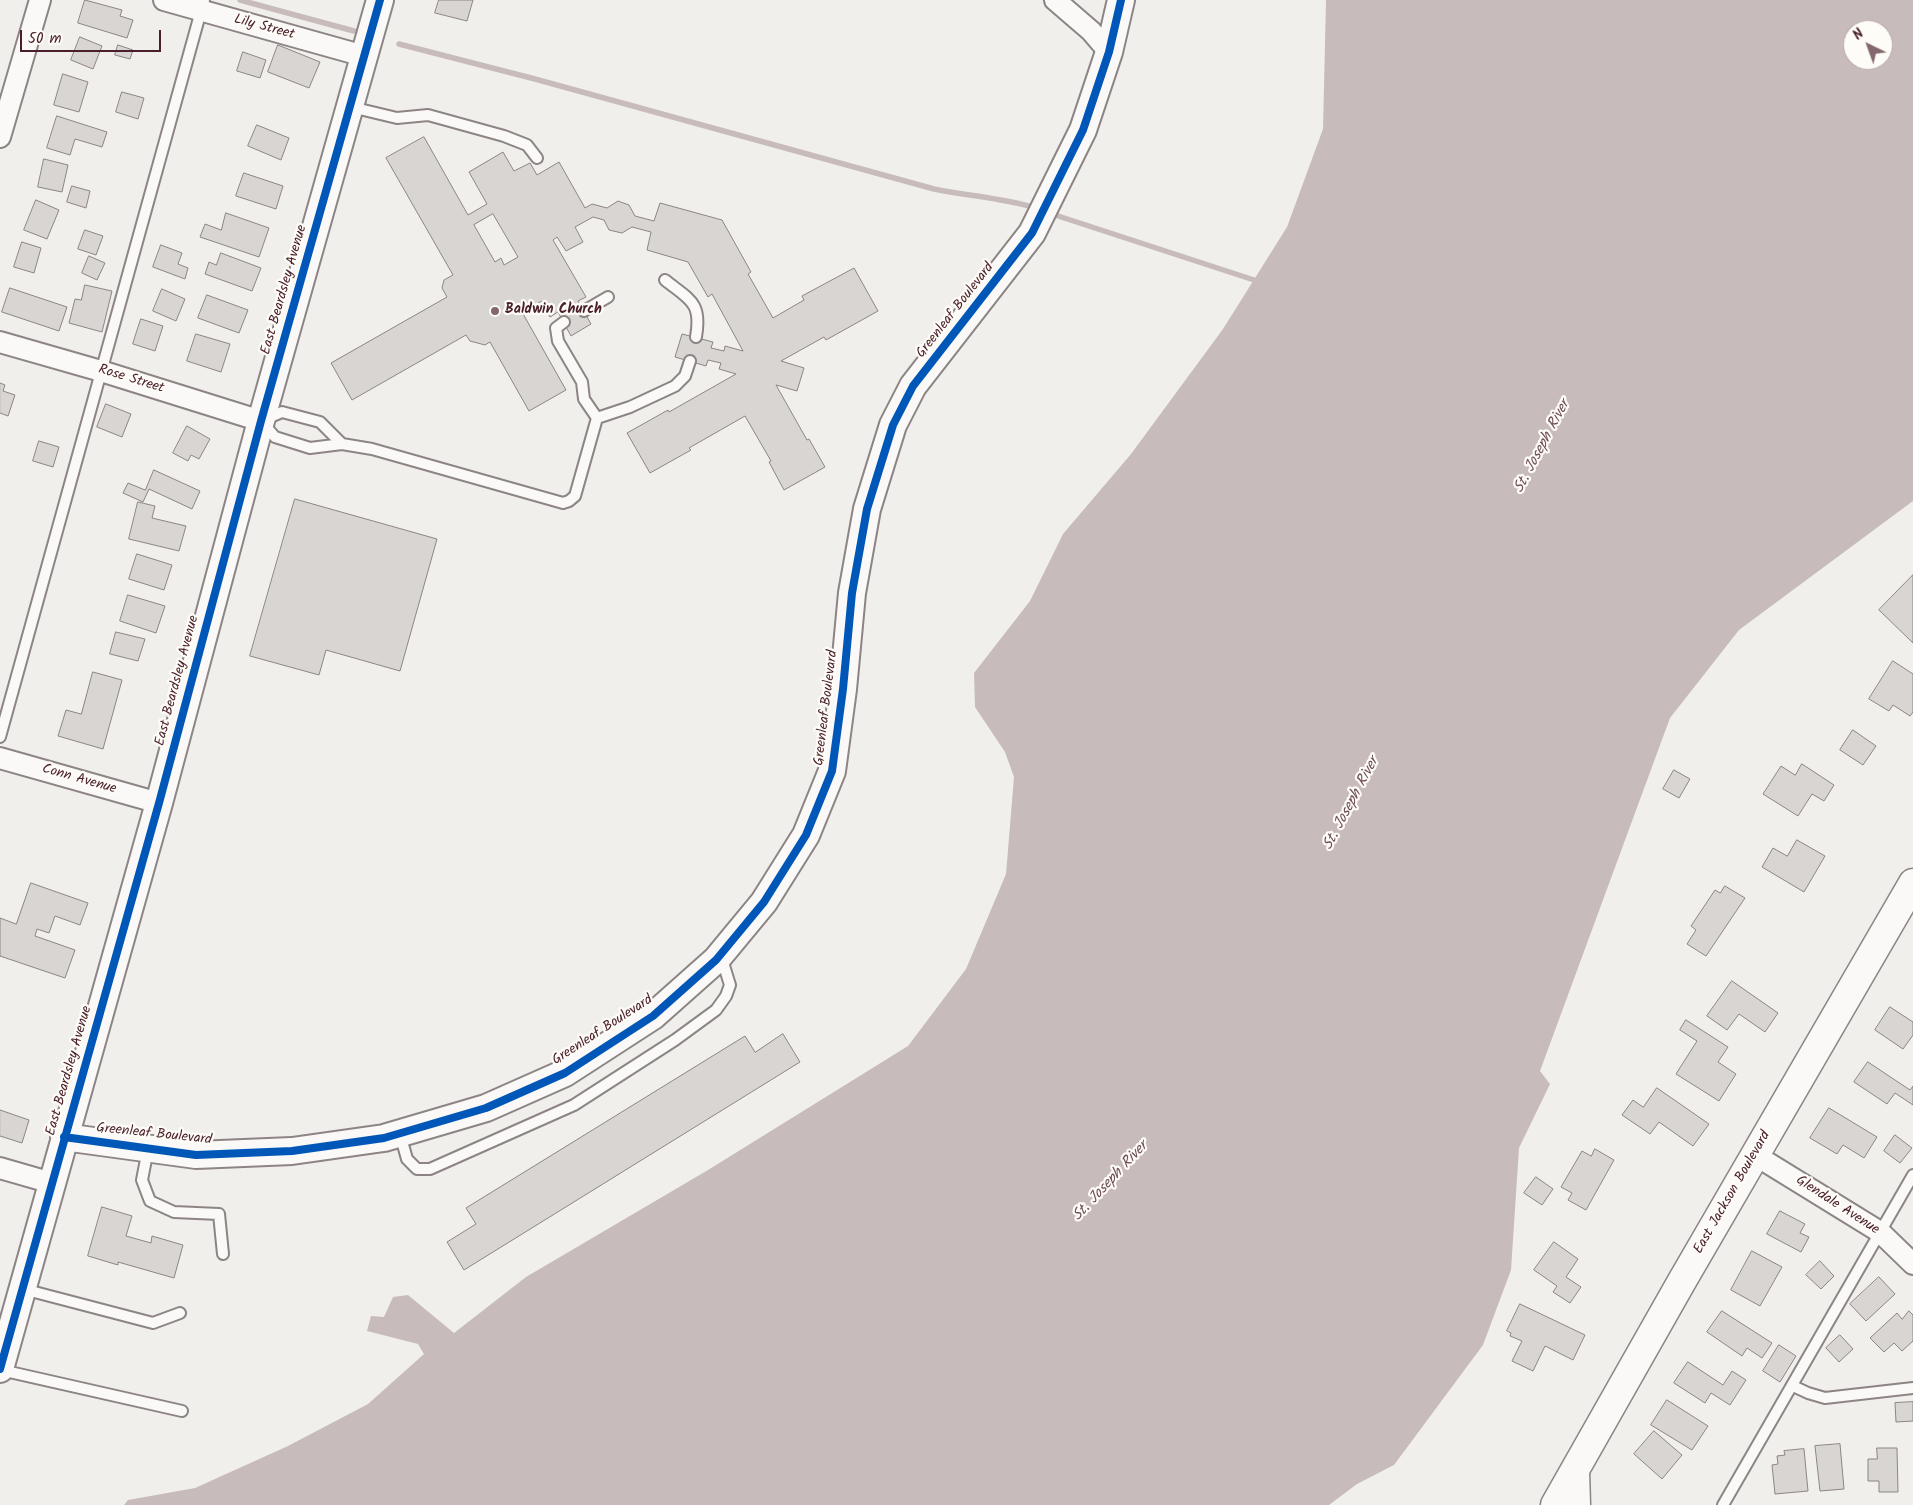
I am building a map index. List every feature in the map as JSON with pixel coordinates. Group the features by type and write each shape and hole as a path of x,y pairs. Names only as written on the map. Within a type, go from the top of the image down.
{"main road":[{"name":"East Jackson Boulevard","path":"1555,1505 1755,1155 1911,892"},
{"path":"1575,1471 1576,1505"}],"street":[{"path":"0,138 40,0"},
{"name":"Lily Street","path":"164,0 202,5 364,56"},
{"name":"East Beardsley Avenue","path":"0,1369 158,803 261,421 380,0"},
{"path":"1055,0 1092,31 1109,52"},
{"name":"Greenleaf Boulevard","path":"64,1137 196,1155 292,1151 400,1134 486,1108 565,1073 652,1016 720,955 764,902 806,835 832,771 844,689 852,593 867,509 892,425 913,386 1032,233 1083,130 1109,52 1120,0"},
{"name":"Rose Street","path":"0,342 101,371 261,421"},
{"name":"Conn Avenue","path":"0,758 158,803"},
{"name":"Glendale Avenue","path":"1755,1155 1880,1232 1913,1264"},
{"path":"0,1168 52,1182"}],"lane":[{"path":"0,737 202,5"},
{"path":"350,106 397,118 428,115 495,133 518,140 527,145 537,158"},
{"path":"665,280 693,302 699,321 696,338"},
{"path":"584,311 608,297"},
{"path":"564,322 556,328 558,340 582,382 584,399 597,418"},
{"path":"597,418 676,386 684,376 690,361"},
{"path":"342,444 320,422 282,412 261,421 275,437 310,448 342,444 372,449 563,503 570,501 575,496 597,418"},
{"path":"400,1134 406,1159 417,1169 430,1169 574,1105 675,1040 716,1010 726,996 730,984 720,955"},
{"path":"148,1148 142,1180 150,1201 174,1212 219,1214 223,1254"},
{"path":"1723,1505 1913,1175"},
{"path":"22,1288 152,1323 180,1313"},
{"path":"0,1369 30,1378 182,1412"},
{"path":"1792,1386 1825,1398 1913,1388"}],"water":[{"name":"St. Joseph River","path":"1326,0 1913,0 1913,501 1739,630 1670,718 1540,1071 1550,1084 1519,1148 1511,1270 1483,1345 1394,1465 1357,1484 1329,1505 124,1505 128,1500 195,1488 288,1446 368,1404 424,1354 418,1344 367,1331 371,1316 384,1317 393,1297 408,1295 454,1333 526,1277 708,1170 908,1046 966,969 1006,874 1014,777 1005,752 975,707 974,673 1030,601 1063,534 1131,454 1223,329 1287,227 1323,129"}],"building":[{"path":"85,0 122,10 120,16 133,20 127,38 78,23"},
{"path":"439,0 473,0 467,21 435,13"},
{"path":"80,37 102,46 93,69 71,60"},
{"path":"118,45 133,50 130,59 115,55"},
{"path":"278,45 320,62 309,88 268,72"},
{"path":"243,52 266,60 260,78 237,71"},
{"path":"63,74 88,82 79,112 54,105"},
{"path":"122,92 144,98 138,119 116,112"},
{"path":"57,116 107,132 102,147 75,139 70,155 47,148"},
{"path":"257,125 289,138 281,160 248,146"},
{"path":"424,137 468,215 487,204 469,172 503,152 514,171 530,163 537,175 559,162 585,208 592,204 607,208 618,201 629,205 635,216 654,221 660,203 722,220 751,272 748,274 773,318 804,300 802,296 854,268 878,311 826,340 824,337 781,361 804,368 797,391 776,385 807,440 809,439 825,467 784,490 769,462 771,461 745,416 650,473 627,433 668,410 669,412 736,374 719,369 721,363 708,360 706,366 675,357 682,334 713,342 711,348 724,351 725,346 743,351 712,294 708,297 688,262 647,250 651,232 632,227 622,233 609,230 604,220 593,217 575,227 583,242 566,251 557,237 553,240 586,297 578,301 591,324 571,336 558,312 550,317 542,301 522,312 566,390 529,411 490,342 485,345 470,341 466,335 352,400 331,363 447,297 442,288 444,280 453,275 386,158","holes":["493,214 518,257 504,265 501,258 495,262 474,225"]},
{"path":"44,159 68,165 62,192 38,187"},
{"path":"244,173 283,186 276,209 236,196"},
{"path":"72,186 90,191 86,208 67,202"},
{"path":"36,200 59,210 47,239 24,230"},
{"path":"226,213 269,228 259,257 200,237 205,224 221,230"},
{"path":"85,230 103,236 96,255 78,249"},
{"path":"22,242 41,248 34,273 14,267"},
{"path":"161,245 182,253 178,264 188,268 185,279 153,267"},
{"path":"221,253 261,268 252,291 205,274 209,262 216,265"},
{"path":"89,256 105,263 97,280 82,273"},
{"path":"85,285 112,291 102,332 69,323 75,299 81,300"},
{"path":"10,288 67,307 59,331 2,312"},
{"path":"162,289 185,299 176,321 153,311"},
{"path":"207,295 248,310 239,333 198,318"},
{"path":"141,319 163,326 155,351 133,344"},
{"path":"196,334 230,344 221,372 187,361"},
{"path":"0,383 5,385 3,391 15,395 8,416 0,413"},
{"path":"106,404 131,414 122,437 97,427"},
{"path":"187,426 210,439 199,459 191,455 188,461 173,453"},
{"path":"39,441 59,447 53,467 33,461"},
{"path":"154,470 200,491 192,509 149,489 143,502 123,493 128,483 145,490"},
{"path":"295,499 437,539 400,671 326,650 319,675 250,656"},
{"path":"138,502 155,506 152,518 186,526 179,551 129,539"},
{"path":"137,554 172,565 164,590 129,579"},
{"path":"1913,575 1913,643 1879,610"},
{"path":"128,595 165,606 156,633 120,621"},
{"path":"116,632 145,639 138,661 110,654"},
{"path":"1893,661 1913,674 1913,712 1910,716 1893,705 1889,711 1869,699"},
{"path":"93,672 122,680 103,749 58,736 66,710 81,714"},
{"path":"1853,730 1876,746 1863,765 1840,750"},
{"path":"1802,764 1834,785 1824,801 1812,794 1798,816 1763,794 1781,766 1795,775"},
{"path":"1674,770 1690,779 1679,798 1663,789"},
{"path":"1797,840 1825,856 1804,892 1762,867 1773,848 1787,856"},
{"path":"31,883 88,903 80,925 55,916 49,933 37,929 35,936 75,950 65,978 0,956 0,918 16,924"},
{"path":"1725,886 1745,898 1706,956 1687,944 1696,930 1691,926 1715,890 1720,893"},
{"path":"1732,981 1778,1013 1765,1032 1739,1014 1727,1030 1707,1016"},
{"path":"1890,1007 1913,1022 1913,1035 1903,1049 1875,1030"},
{"path":"1686,1020 1728,1047 1718,1062 1736,1074 1719,1101 1676,1074 1697,1041 1680,1030"},
{"path":"783,1034 800,1062 464,1270 447,1242 476,1224 466,1208 745,1036 755,1052"},
{"path":"1868,1062 1910,1090 1913,1086 1913,1105 1895,1093 1887,1104 1854,1082"},
{"path":"1657,1088 1709,1124 1693,1146 1659,1122 1650,1134 1622,1115 1633,1100 1643,1107"},
{"path":"1829,1108 1877,1137 1864,1158 1843,1145 1837,1154 1810,1138"},
{"path":"0,1110 29,1120 22,1143 0,1136"},
{"path":"1895,1135 1912,1148 1900,1163 1884,1151"},
{"path":"1595,1149 1614,1160 1586,1210 1568,1200 1572,1193 1561,1187 1582,1151 1591,1156"},
{"path":"1536,1177 1553,1189 1542,1205 1524,1193"},
{"path":"102,1207 132,1216 126,1236 151,1243 152,1236 183,1245 174,1278 118,1262 118,1265 88,1256"},
{"path":"1780,1211 1805,1224 1800,1233 1809,1237 1801,1252 1767,1234"},
{"path":"1554,1242 1578,1259 1566,1277 1581,1287 1570,1303 1553,1292 1557,1286 1534,1270"},
{"path":"1752,1251 1782,1267 1760,1306 1731,1290"},
{"path":"1820,1261 1834,1276 1821,1289 1806,1275"},
{"path":"1879,1277 1895,1294 1866,1321 1850,1304"},
{"path":"1520,1304 1585,1335 1573,1360 1545,1346 1533,1371 1512,1361 1522,1341 1510,1336 1511,1333 1507,1331"},
{"path":"1722,1311 1772,1343 1762,1358 1747,1348 1742,1356 1707,1332"},
{"path":"1909,1311 1913,1315 1913,1341 1902,1351 1894,1343 1884,1352 1870,1338 1897,1313 1902,1319"},
{"path":"1840,1335 1853,1349 1839,1362 1826,1348"},
{"path":"1779,1345 1796,1356 1780,1382 1763,1371"},
{"path":"1688,1362 1723,1385 1732,1371 1746,1380 1730,1405 1711,1393 1705,1403 1674,1383"},
{"path":"1667,1400 1708,1426 1692,1450 1651,1425"},
{"path":"1913,1402 1913,1421 1896,1422 1895,1403"},
{"path":"1654,1431 1682,1455 1662,1479 1634,1454"},
{"path":"1840,1444 1844,1489 1820,1491 1815,1446"},
{"path":"1877,1448 1897,1448 1898,1492 1879,1492 1879,1481 1868,1481 1868,1459 1877,1459"},
{"path":"1804,1449 1808,1491 1775,1494 1772,1465 1778,1464 1777,1456 1785,1455 1784,1451"}],"waterway":[{"path":"240,0 354,31"},
{"path":"399,44 535,79 934,189 1036,208"},
{"path":"1049,213 1254,280"}],"cycle path":[{"path":"0,1369 159,803 261,421 380,0"},
{"path":"64,1137 196,1155 292,1151 384,1138 486,1108 565,1073 653,1016 716,960 764,902 806,835 832,771 843,689 852,593 867,509 893,425 913,386 1032,233 1083,130 1109,52 1121,0"}],"place":[{"name":"Baldwin Church","path":"495,311"}]}
